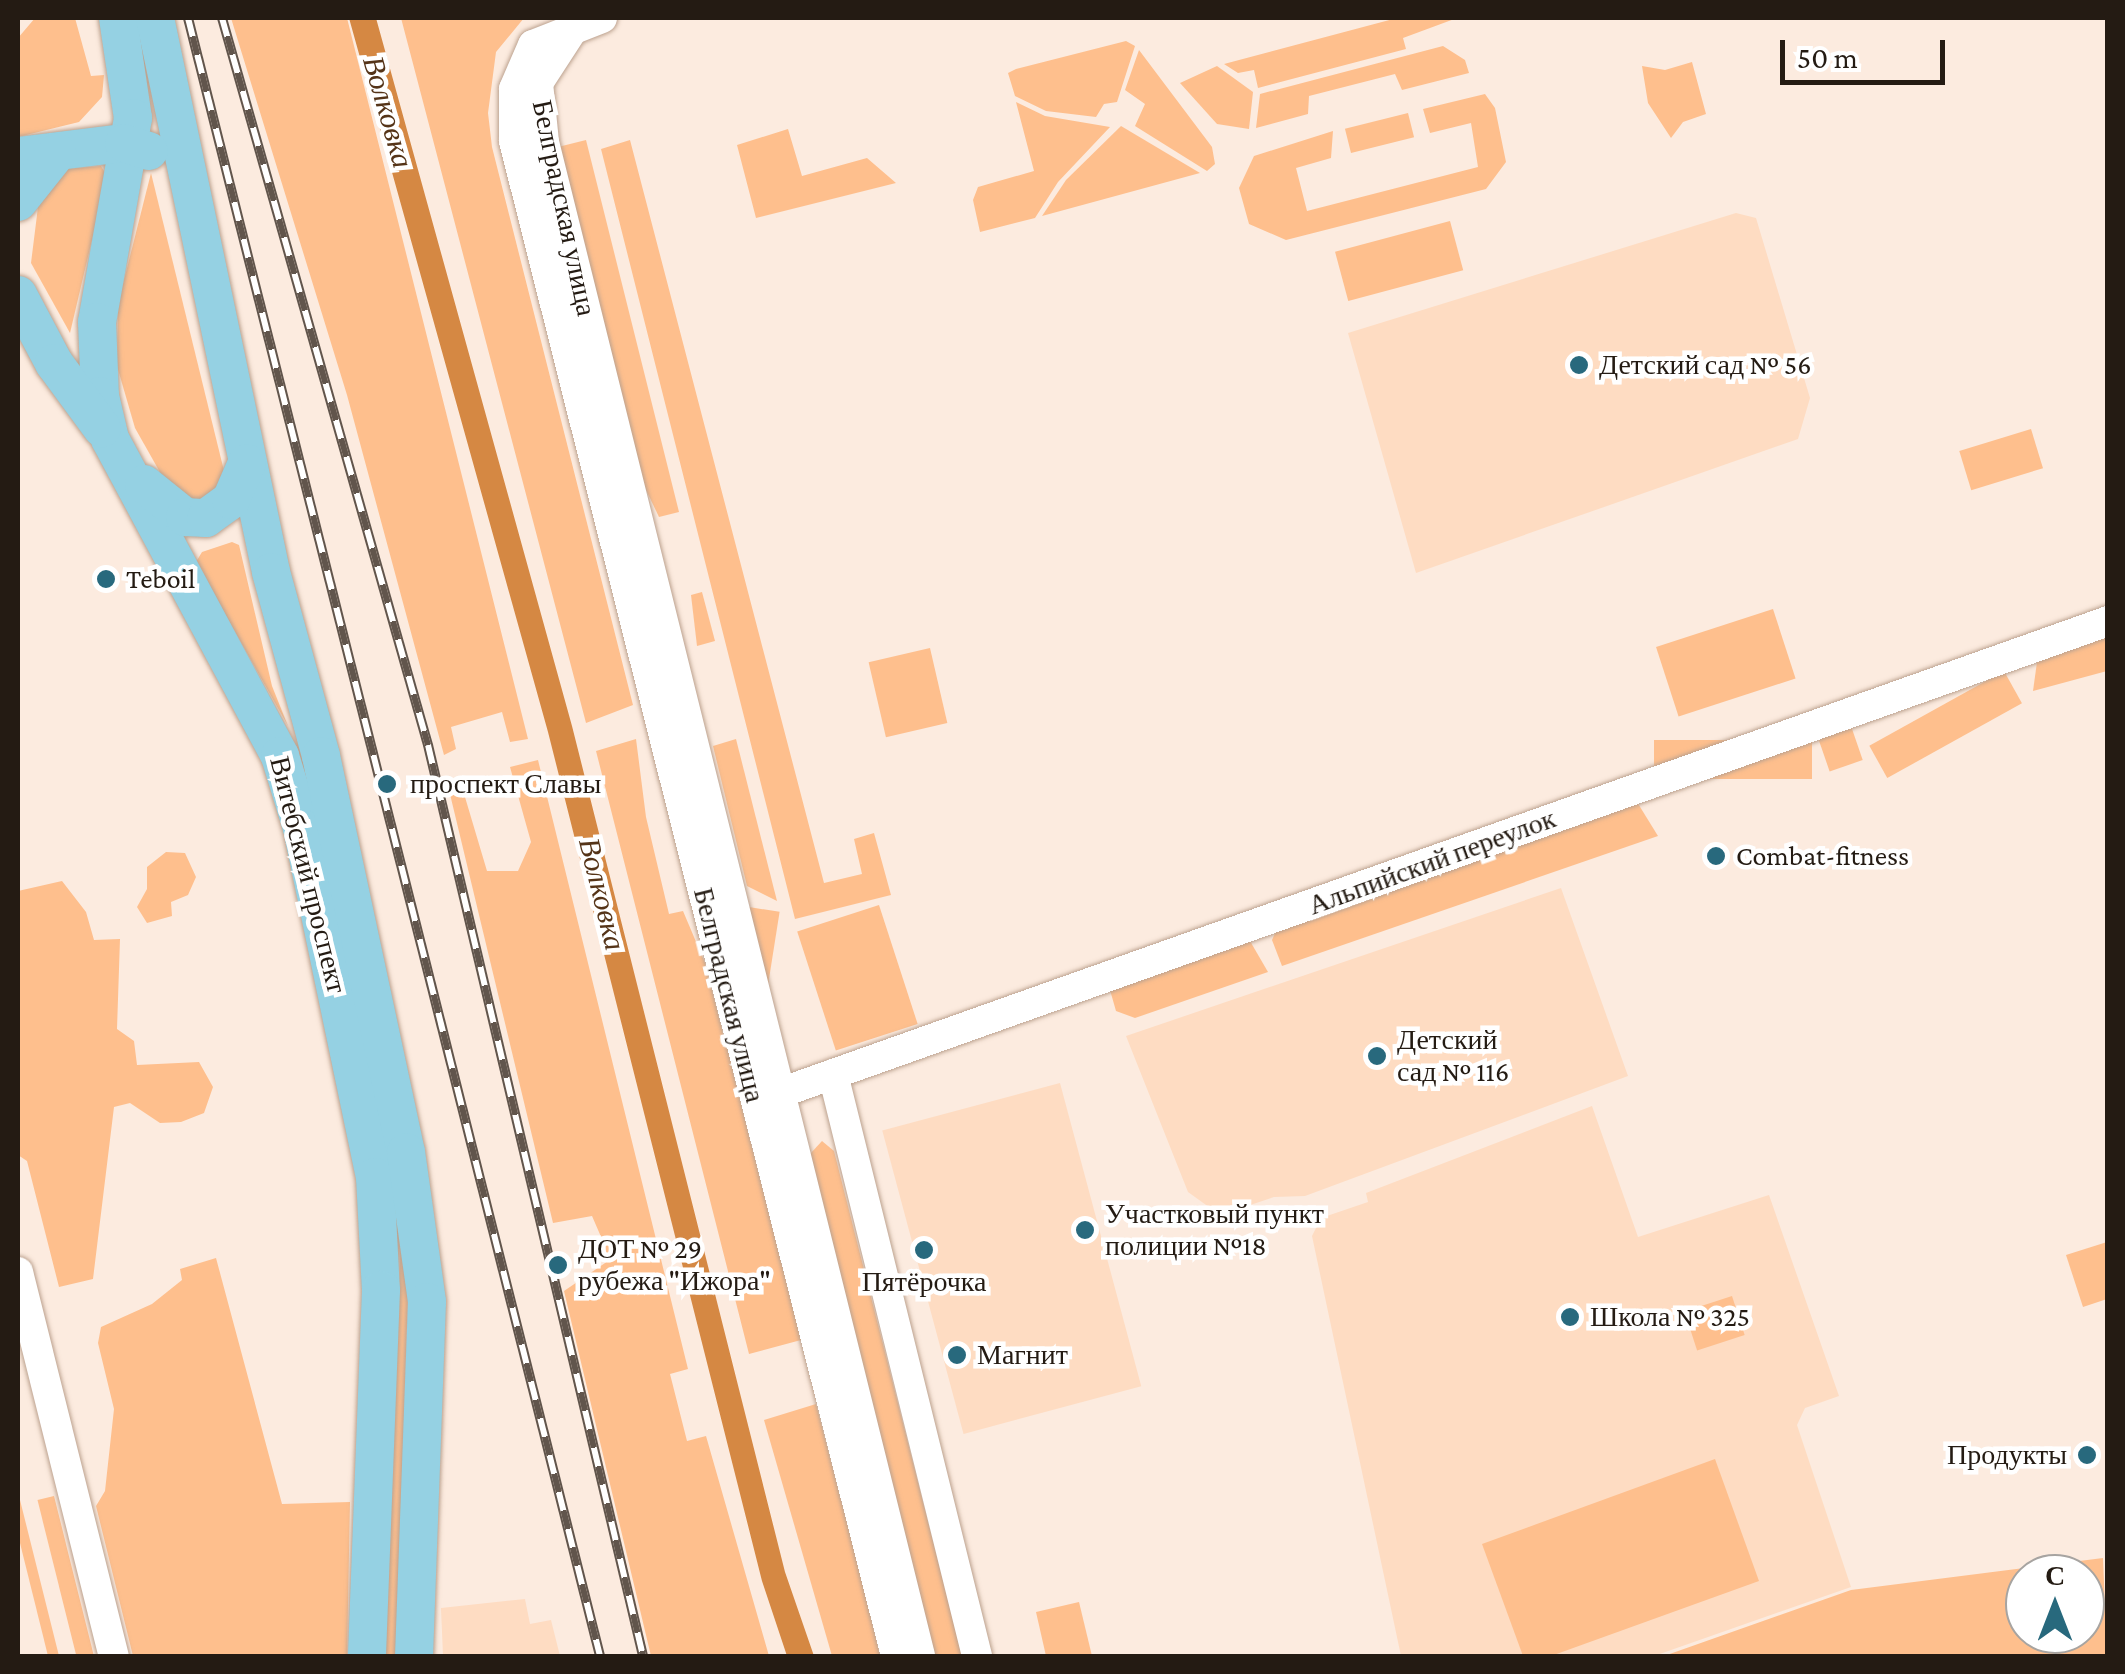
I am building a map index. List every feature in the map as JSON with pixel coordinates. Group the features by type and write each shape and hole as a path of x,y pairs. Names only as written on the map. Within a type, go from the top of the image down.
{"main road":[{"name":"Витебский проспект","path":"118,18 149,42 355,904 423,1264 414,1656"},
{"name":"Витебский проспект","path":"149,42 96,336 118,454 280,756 360,1095 381,1253 366,1656"},
{"path":"18,156 130,143 156,161 217,320"},
{"path":"18,202 57,153"},
{"path":"18,296 54,362 118,454 194,519 225,508 248,464"}],"street":[{"name":"Белградская улица","path":"590,21 538,83 540,123 896,1656"},
{"name":"Альпийский переулок","path":"767,1097 2108,621"},
{"path":"833,1074 977,1656"},
{"name":"Белградская улица","path":"767,1097 920,1656"},
{"path":"18,1272 28,1356 114,1656"}],"shaded area":[{"path":"35,18 75,18 91,76 104,75 102,97 79,122 18,137 18,38"},
{"path":"231,18 347,18 528,739 510,742 502,712 451,727 456,749 444,755 347,395"},
{"path":"401,18 524,18 496,52 488,113 492,147 633,705 586,723"},
{"path":"1397,18 1457,18 1403,38 1406,49 1258,88 1254,70 1238,73 1224,64"},
{"path":"1126,41 1135,46 1117,102 1104,104 1096,117 1046,111 1015,96 1008,73 1016,69"},
{"path":"1443,46 1465,60 1469,73 1402,90 1395,74 1309,96 1308,114 1256,128 1260,94"},
{"path":"1139,50 1212,147 1215,164 1207,171 1135,126 1145,104 1125,90"},
{"path":"1692,62 1706,114 1683,122 1671,138 1648,103 1642,66 1665,70"},
{"path":"1217,66 1253,92 1249,129 1217,124 1180,83"},
{"path":"1485,94 1495,108 1506,162 1486,189 1286,240 1249,224 1239,188 1254,156 1333,131 1331,158 1296,168 1307,211 1478,167 1471,123 1430,133 1423,109"},
{"path":"1016,102 1045,116 1110,127 1058,182 1035,218 980,232 973,200 978,187 1034,171"},
{"path":"1408,113 1414,137 1351,153 1345,129"},
{"path":"1121,126 1200,173 1042,216 1066,180"},
{"path":"788,129 802,176 867,158 896,183 756,218 737,145"},
{"path":"586,140 679,512 659,517 636,469 554,148"},
{"path":"630,140 824,883 862,874 854,839 874,833 891,895 795,919 601,149"},
{"path":"101,166 107,176 70,333 31,263 38,207 66,169"},
{"path":"151,173 225,475 209,509 170,490 135,428 117,366 118,304"},
{"name":"Детский сад № 56","path":"1736,213 1756,218 1810,398 1798,439 1416,573 1348,333"},
{"path":"1450,221 1463,270 1348,301 1335,252"},
{"path":"2031,429 2043,468 1971,490 1959,451"},
{"path":"232,542 239,545 272,686 288,726 196,562 202,552"},
{"path":"702,592 715,641 697,646 691,595"},
{"path":"1773,609 1796,678 1679,716 1656,647"},
{"path":"2107,634 2107,671 2033,691 2037,662"},
{"path":"930,648 947,723 886,737 869,662"},
{"path":"2004,671 2022,703 1887,778 1869,746"},
{"path":"1851,726 1863,760 1830,771 1818,737"},
{"path":"636,739 646,817 669,914 683,911 705,963 801,1340 749,1354 596,751"},
{"path":"736,739 777,901 747,886 713,746"},
{"path":"1654,740 1812,740 1812,779 1654,779"},
{"path":"538,760 688,1369 670,1374 687,1441 706,1436 769,1656 651,1656 564,1291 608,1261 605,1246 592,1216 553,1223 449,790 462,787 487,871 518,871 531,842 510,767"},
{"path":"1637,802 1658,836 1282,966 1272,940 1276,931"},
{"path":"166,852 185,853 196,877 188,895 171,902 172,916 147,923 137,907 147,889 147,867"},
{"path":"62,881 86,912 94,940 120,939 117,1029 134,1041 137,1065 199,1062 213,1087 204,1113 181,1122 160,1123 130,1103 114,1107 93,1279 59,1287 27,1161 18,1155 18,891"},
{"name":"Детский сад № 116","path":"1561,888 1628,1076 1305,1196 1274,1197 1220,1215 1188,1192 1126,1036"},
{"path":"879,905 918,1024 836,1050 797,932"},
{"path":"749,907 780,912 754,1076 723,1071"},
{"path":"1250,941 1268,972 1135,1018 1116,1011 1110,990"},
{"path":"1060,1083 1141,1386 964,1434 882,1131"},
{"name":"Школа № 325","path":"1592,1106 1638,1237 1769,1195 1839,1396 1805,1408 1797,1425 1851,1587 1654,1656 1401,1656 1312,1236 1321,1218 1368,1202 1366,1193"},
{"path":"822,1141 834,1151 962,1656 935,1656 810,1154"},
{"path":"401,1238 408,1291 396,1656 383,1656"},
{"path":"2107,1242 2107,1299 2083,1307 2066,1255"},
{"path":"216,1258 282,1504 350,1502 347,1656 133,1656 96,1506 105,1491 114,1409 98,1343 101,1327 152,1304 182,1280 180,1269"},
{"path":"1732,1296 1745,1335 1697,1350 1684,1311"},
{"path":"816,1404 880,1656 832,1656 764,1420"},
{"path":"1715,1459 1759,1581 1551,1656 1523,1656 1482,1544"},
{"path":"18,1492 59,1656 48,1656 18,1535"},
{"path":"54,1496 94,1656 76,1656 38,1500"},
{"path":"2005,1570 2005,1654 2105,1654 2105,1607 2107,1656 1664,1656 1851,1590"},
{"path":"525,1599 530,1624 551,1620 560,1656 443,1656 441,1608"},
{"path":"1079,1602 1092,1656 1046,1656 1036,1612"}],"water":[{"name":"Волковка","path":"349,18 376,18 572,726 785,1572 814,1656 787,1656 762,1581 548,732"}],"railway":[{"path":"188,18 600,1656"},
{"path":"222,18 428,745 643,1656"}],"place":[{"name":"Детский сад № 56","path":"1579,365"},
{"name":"Teboil","path":"106,579"},
{"name":"проспект Славы","path":"387,784"},
{"name":"Combat-fitness","path":"1716,856"},
{"name":"Детский сад № 116","path":"1377,1056"},
{"name":"Участковый пункт полиции №18","path":"1085,1230"},
{"name":"Пятёрочка","path":"924,1250"},
{"name":"ДОТ № 29 рубежа \"Ижора\"","path":"558,1265"},
{"name":"Школа № 325","path":"1570,1317"},
{"name":"Магнит","path":"957,1355"},
{"name":"Продукты","path":"2087,1455"}]}
